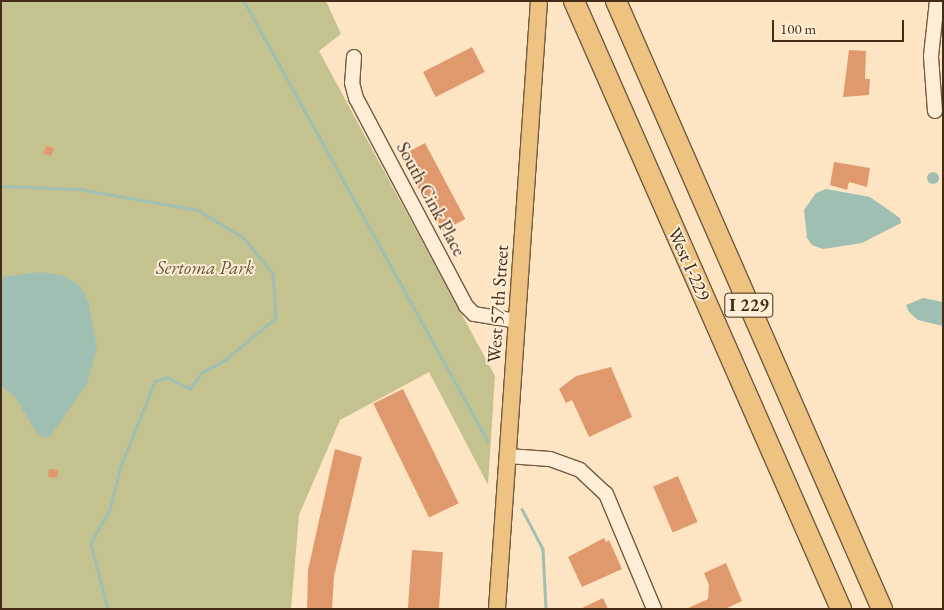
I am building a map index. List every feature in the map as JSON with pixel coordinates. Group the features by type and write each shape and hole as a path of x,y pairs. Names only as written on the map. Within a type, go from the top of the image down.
{"highway":[{"name":"West I-229","path":"574,1 841,609"},
{"name":"West I-229","path":"616,1 881,605"},
{"path":"798,513 834,609"}],"main road":[{"name":"West 57th Street","path":"497,609 539,1"}],"street":[{"path":"935,111 932,56 937,1"},
{"name":"South Cink Place","path":"354,57 352,83 356,98 466,306 474,314 517,321"},
{"path":"507,456 550,459 580,470 606,494 654,609"}],"green space":[{"name":"Sertoma Park","path":"1,1 326,1 341,34 319,51 495,376 488,485 429,372 340,420 299,515 291,609 1,609"}],"shaded area":[{"path":"933,172 939,178 933,184 927,178"},
{"path":"826,189 870,197 900,218 901,223 862,243 823,249 812,245 807,238 804,210 816,193"},
{"path":"40,272 62,275 79,285 88,300 97,348 87,384 50,436 45,438 38,435 15,397 1,386 1,277"},
{"path":"923,298 943,302 943,326 918,320 909,312 906,305"}],"building":[{"path":"472,47 485,72 436,97 423,72"},
{"path":"849,50 866,51 865,79 870,79 869,95 843,97"},
{"path":"425,143 465,219 442,232 401,156"},
{"path":"46,146 54,148 51,156 43,154"},
{"path":"834,162 870,168 867,187 849,182 847,190 830,185"},
{"path":"611,367 632,417 589,437 572,400 566,403 559,389 576,376"},
{"path":"403,389 459,503 429,518 373,403"},
{"path":"335,449 362,457 334,576 332,609 307,609 308,570"},
{"path":"49,469 58,470 57,478 48,477"},
{"path":"678,476 698,522 673,533 653,487"},
{"path":"604,538 606,542 609,540 622,569 582,587 568,557"},
{"path":"412,550 443,552 439,609 408,609"},
{"path":"726,563 742,601 725,609 686,609 708,599 709,585 704,573"},
{"path":"603,598 608,609 580,609"}],"waterway":[{"path":"244,1 488,441"},
{"path":"1,186 79,189 198,210 244,238 273,273 276,318 226,360 203,372 190,389 167,378 155,382 121,466 110,510 91,543 108,609"},
{"path":"522,509 543,549 546,609"}]}
